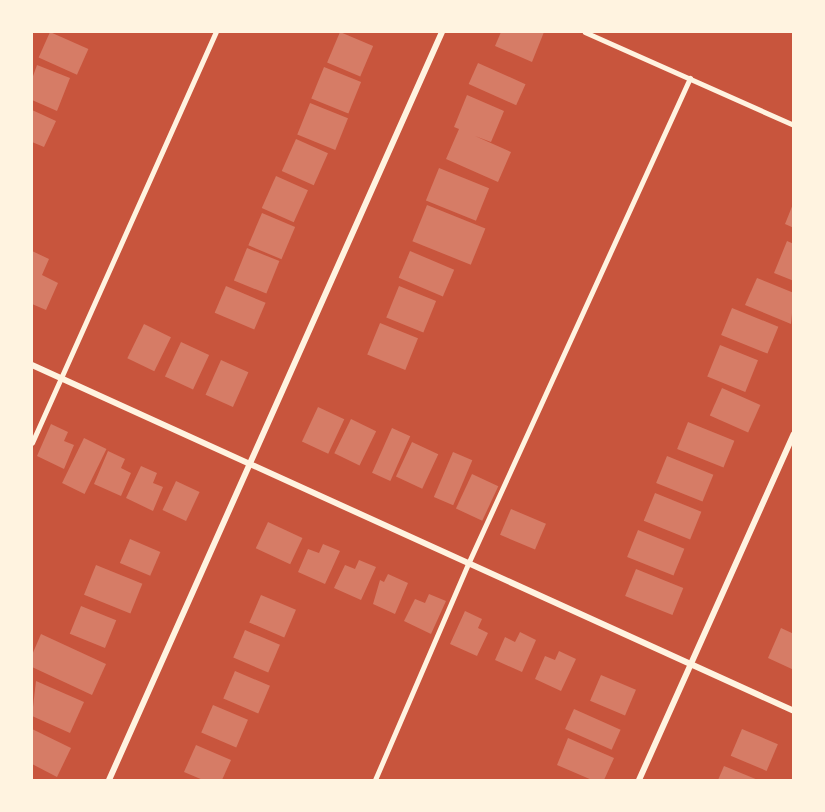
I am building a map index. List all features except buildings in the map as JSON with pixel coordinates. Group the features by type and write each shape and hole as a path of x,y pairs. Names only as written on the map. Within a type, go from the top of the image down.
{"street":[{"path":"109,780 442,32"},
{"path":"32,365 794,711"},
{"path":"639,780 794,434"}],"lane":[{"path":"32,443 63,380 216,32"},
{"path":"585,32 794,124"},
{"path":"375,780 468,564 690,78"}]}
